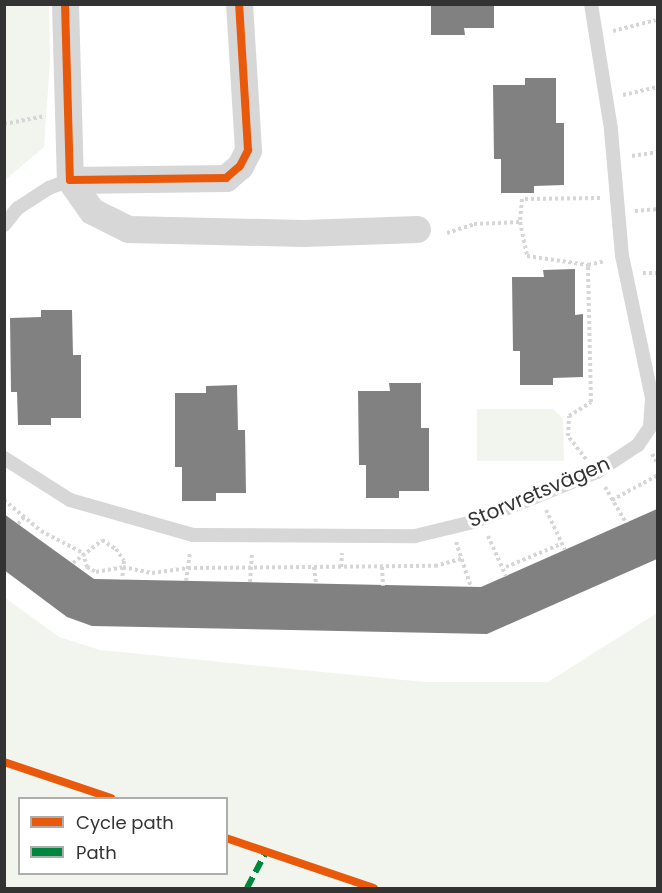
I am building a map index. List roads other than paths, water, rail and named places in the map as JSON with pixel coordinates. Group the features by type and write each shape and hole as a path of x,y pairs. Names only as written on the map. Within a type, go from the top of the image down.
{"street":[{"path":"65,4 70,180 92,211 128,229 303,233 417,229"},
{"path":"70,180 226,178 240,166 248,150 239,4"}],"lane":[{"name":"Storvretsvägen","path":"4,458 70,500 193,535 253,538 415,536 451,529 480,519 597,472 638,445 650,427 653,413 649,380 622,256 608,99 591,4"},
{"path":"4,225 18,208 49,188 70,180"}]}
